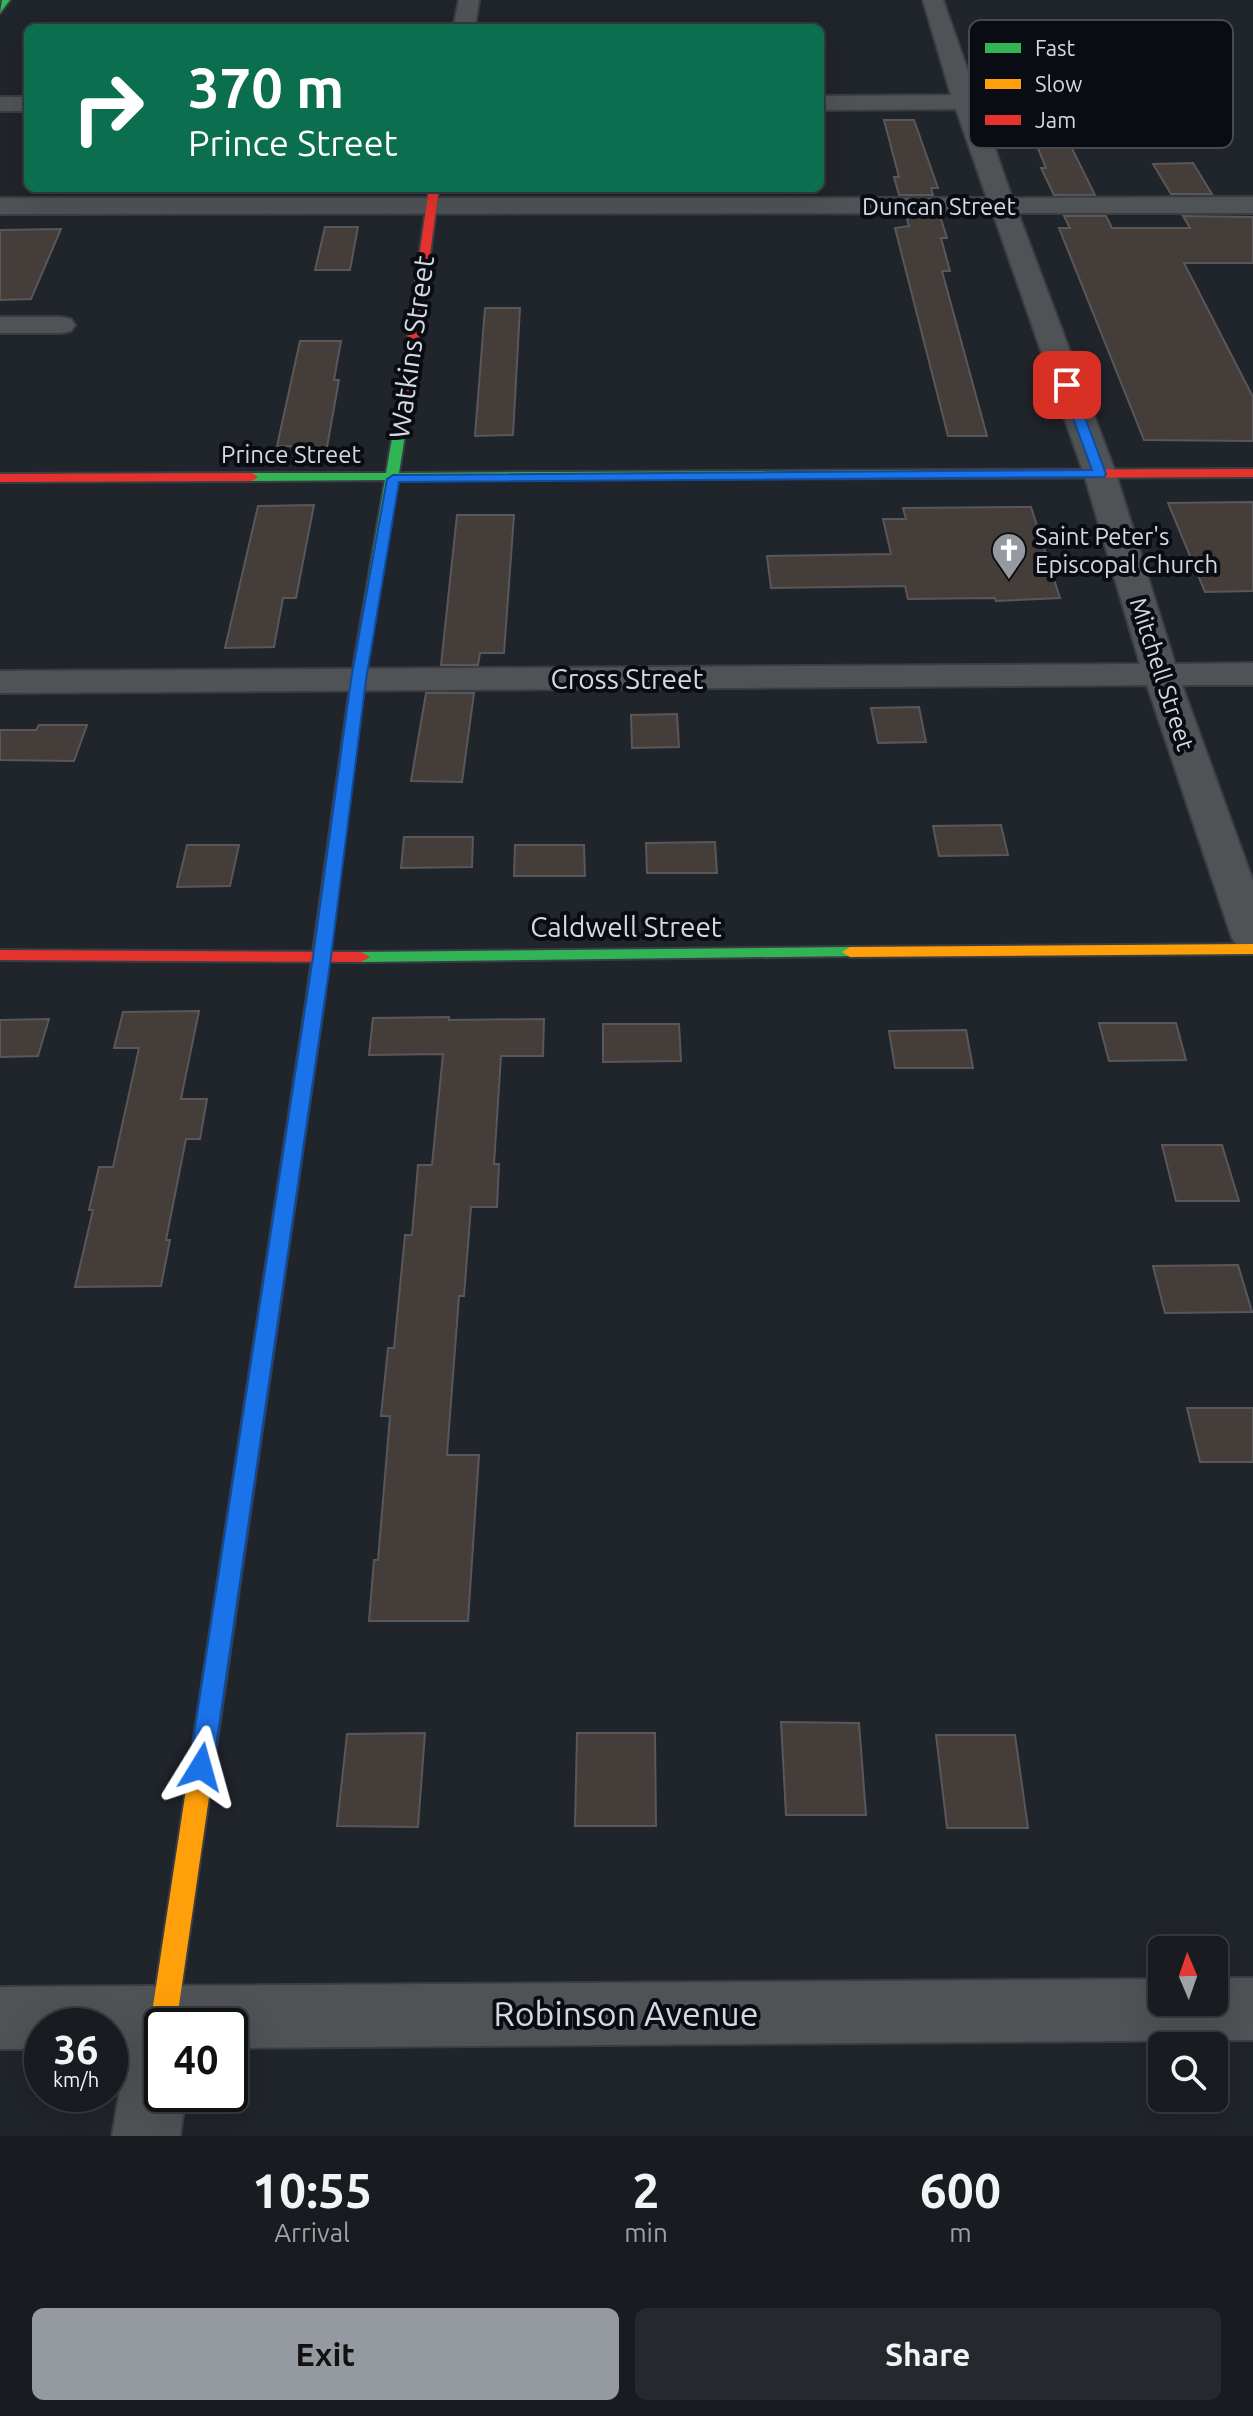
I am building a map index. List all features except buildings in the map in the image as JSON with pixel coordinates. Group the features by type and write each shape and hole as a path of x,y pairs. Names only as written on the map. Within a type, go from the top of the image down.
{"street":[{"path":"0,10 6,0"},
{"path":"465,24 469,0"},
{"name":"Mitchell Street","path":"933,0 969,113"},
{"path":"824,103 965,102"},
{"path":"0,104 24,104"},
{"name":"Mitchell Street","path":"981,148 1100,474 1161,675 1253,938"},
{"name":"Duncan Street","path":"0,206 432,197 1002,206 1253,205"},
{"name":"Watkins Street","path":"165,2008 322,957 358,680 393,479 432,197"},
{"path":"0,325 61,325"},
{"name":"Prince Street","path":"0,478 393,479 1253,473"},
{"name":"Cross Street","path":"0,682 1253,674"},
{"name":"Caldwell Street","path":"0,955 322,957 1253,949"},
{"name":"Robinson Avenue","path":"248,2023 1253,2009"},
{"name":"Robinson Avenue","path":"0,2018 144,2023"},
{"name":"Watkins Street","path":"146,2136 150,2112"}],"traffic: fast":[{"path":"0,10 6,0"},
{"path":"314,1009 358,680 403,410"},
{"path":"252,477 917,474"},
{"path":"361,957 850,952"}],"traffic: slow":[{"path":"850,952 1253,949"},
{"path":"166,2008 238,1520"}],"traffic: jam":[{"path":"403,410 433,192"},
{"path":"917,474 1253,473"},
{"path":"0,478 252,477"},
{"path":"0,955 361,957"},
{"path":"238,1520 314,1009"}],"place":[{"name":"Saint Peter's Episcopal Church","path":"1009,581"}],"route":[{"path":"201,1767 322,957 358,680 393,479 1100,474 1067,385"}]}
